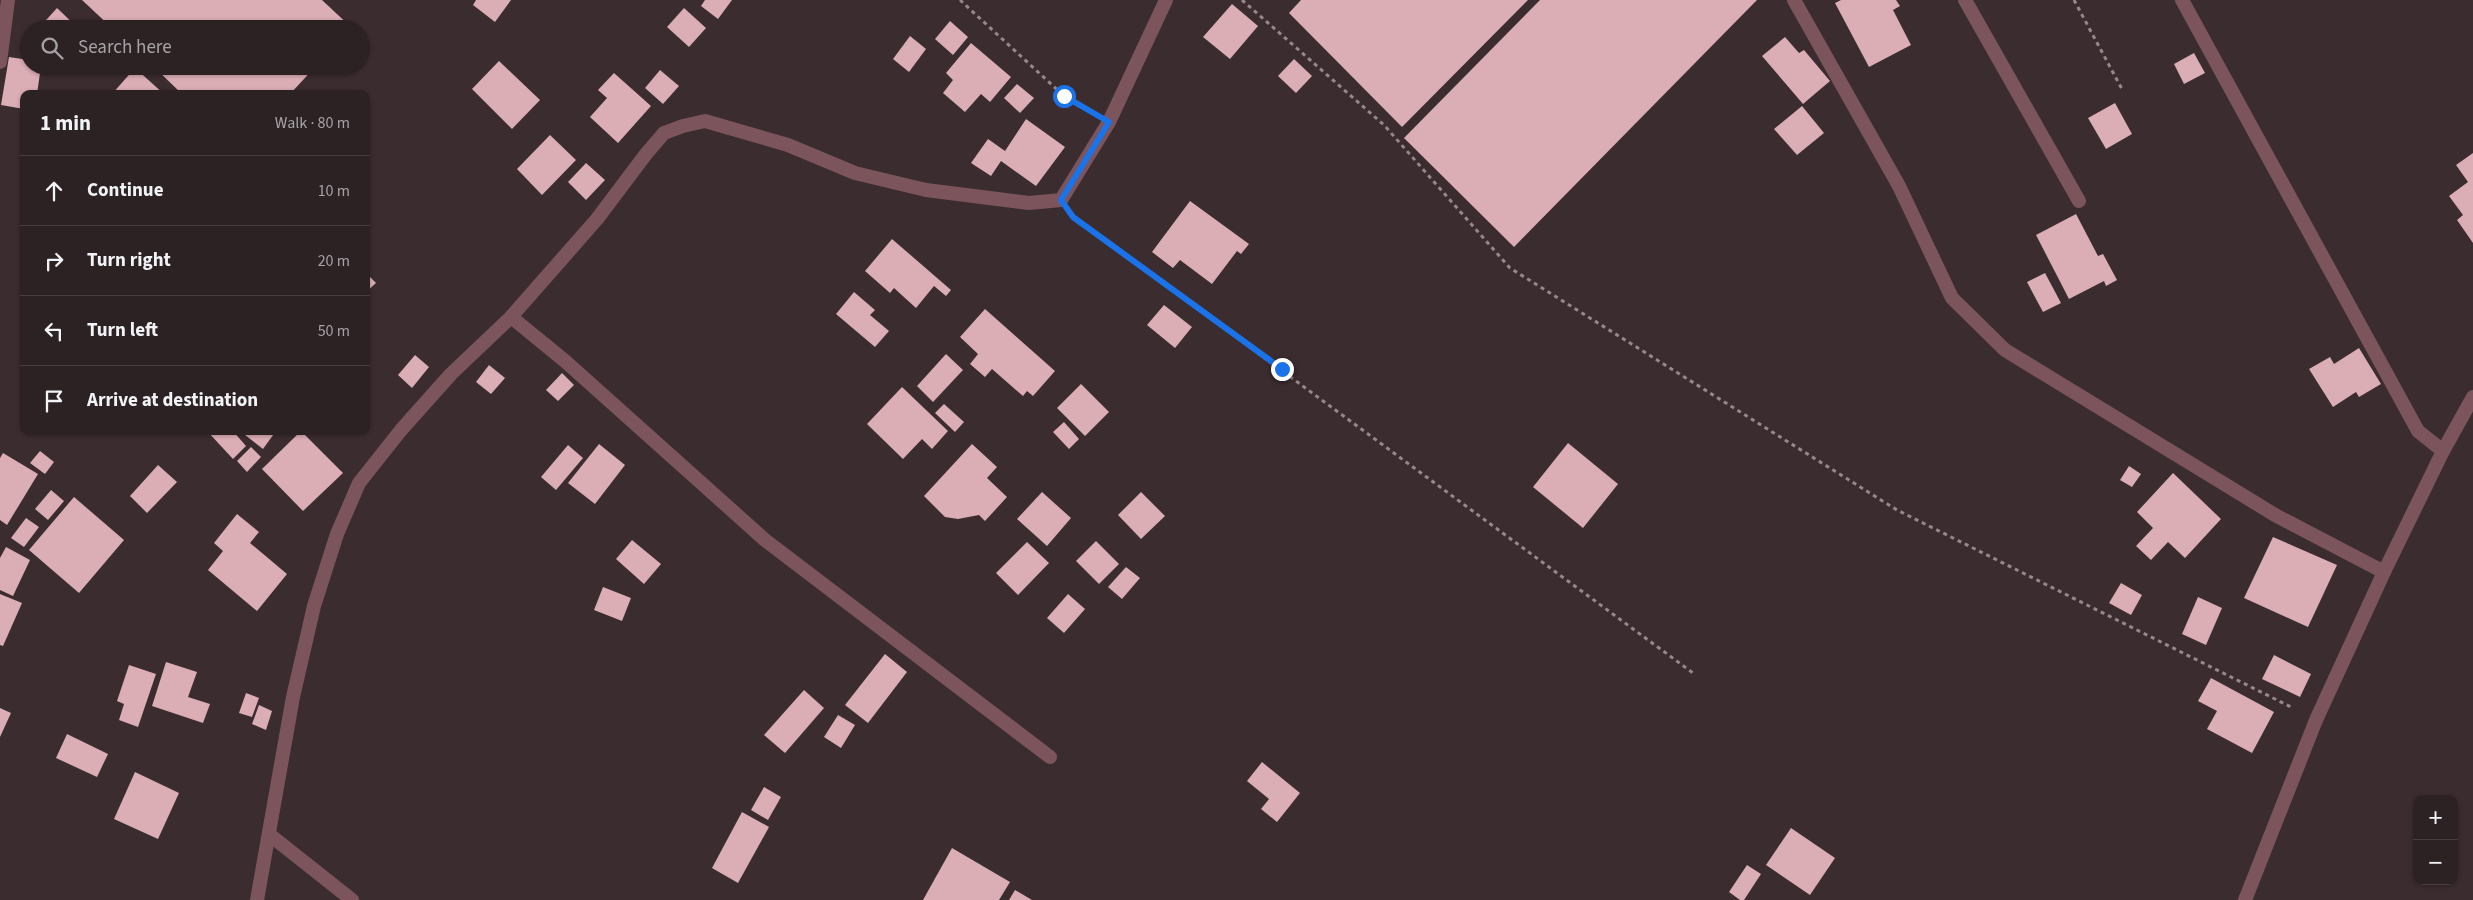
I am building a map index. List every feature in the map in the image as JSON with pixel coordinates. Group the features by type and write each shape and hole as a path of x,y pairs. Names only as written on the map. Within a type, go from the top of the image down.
{"street":[{"path":"0,62 8,0"},
{"path":"257,900 293,697 314,606 336,534 359,483 401,430 452,374 511,317 597,219 664,133 705,121 788,145 855,173 926,190 1029,203 1061,200 1109,122 1166,0"},
{"path":"1794,0 1899,186 1952,298 2005,350 2275,515 2384,572"},
{"path":"1966,0 2079,201"},
{"path":"2182,0 2418,431 2443,451"},
{"path":"511,317 565,361 765,540 1050,757"},
{"path":"2245,900 2316,720 2384,572 2443,451 2473,397"},
{"path":"270,835 352,900"}],"path":[{"path":"960,0 1064,96 1109,122"},
{"path":"1242,0 1384,125 1510,268 1897,510 2316,720"},
{"path":"2074,0 2123,91"},
{"path":"1061,200 1073,217 1693,673"}],"building":[{"path":"82,0 322,0 343,20 103,20"},
{"path":"476,0 511,0 495,22 473,5"},
{"path":"705,0 732,0 718,19 701,6"},
{"path":"1301,0 1528,0 1402,127 1289,13"},
{"path":"1540,0 1757,0 1514,247 1404,138"},
{"path":"1841,0 1896,0 1900,6 1893,10 1911,45 1869,67 1835,3"},
{"path":"1232,4 1258,26 1230,59 1203,37"},
{"path":"57,8 70,20 46,20"},
{"path":"684,8 706,28 689,47 667,27"},
{"path":"950,21 968,37 953,55 935,39"},
{"path":"910,36 926,49 909,72 893,59"},
{"path":"1785,37 1799,53 1804,50 1830,81 1803,104 1762,56"},
{"path":"971,43 1011,77 990,102 981,94 965,112 943,93 953,80 946,73"},
{"path":"2194,53 2205,73 2184,84 2174,64"},
{"path":"9,57 20,59 20,75 40,75 38,90 20,90 20,108 1,105"},
{"path":"1294,59 1312,76 1296,93 1278,76"},
{"path":"499,61 540,100 512,129 472,89"},
{"path":"660,70 679,86 663,104 645,88"},
{"path":"614,73 651,106 618,143 590,117 607,98 598,90"},
{"path":"129,75 143,75 160,90 116,90"},
{"path":"162,75 308,75 294,90 178,90"},
{"path":"1017,84 1034,98 1020,113 1004,98"},
{"path":"2115,103 2132,134 2106,149 2088,118"},
{"path":"1802,106 1824,133 1797,155 1774,129"},
{"path":"1026,119 1065,147 1036,186 1001,161 991,176 971,163 988,139 1005,151"},
{"path":"550,135 576,160 542,195 517,169"},
{"path":"2473,153 2473,243 2457,220 2463,215 2449,196 2468,182 2456,165"},
{"path":"586,163 605,180 586,200 568,182"},
{"path":"1190,201 1249,244 1241,254 1237,251 1212,284 1180,260 1173,268 1152,252"},
{"path":"2076,214 2098,256 2103,254 2117,280 2106,286 2104,281 2069,299 2036,235"},
{"path":"892,239 951,290 946,296 934,286 916,308 894,288 890,293 865,271"},
{"path":"2045,273 2061,303 2043,312 2027,282"},
{"path":"370,277 376,283 370,288"},
{"path":"854,292 875,310 870,315 889,331 875,347 836,314"},
{"path":"1164,305 1192,327 1175,348 1147,325"},
{"path":"985,309 1055,371 1033,396 1027,391 1023,396 992,369 985,377 970,364 978,354 960,337"},
{"path":"2359,348 2381,384 2359,397 2356,392 2333,407 2309,369 2330,357 2334,364"},
{"path":"946,354 963,370 933,402 917,386"},
{"path":"415,355 429,367 412,388 398,375"},
{"path":"489,365 505,378 491,394 476,382"},
{"path":"562,373 574,385 558,401 546,390"},
{"path":"1081,384 1109,412 1085,436 1057,408"},
{"path":"902,387 948,431 932,449 922,439 903,459 867,424"},
{"path":"944,404 964,422 955,432 935,413"},
{"path":"1064,422 1079,439 1069,449 1053,432"},
{"path":"211,435 236,435 246,446 233,459"},
{"path":"245,435 273,435 263,449"},
{"path":"297,435 305,435 343,473 303,511 262,469"},
{"path":"1568,443 1618,484 1583,528 1533,487"},
{"path":"599,444 625,465 595,504 568,483"},
{"path":"972,444 997,467 987,478 1007,497 985,521 979,515 958,519 945,517 924,496"},
{"path":"568,445 583,458 556,490 541,477"},
{"path":"251,447 261,457 247,472 237,461"},
{"path":"40,451 54,462 45,474 30,463"},
{"path":"3,453 38,474 7,525 0,520 0,458"},
{"path":"158,465 177,482 147,513 130,496"},
{"path":"2129,466 2141,474 2132,487 2120,480"},
{"path":"2173,473 2221,519 2185,558 2168,542 2151,560 2136,546 2153,528 2137,512"},
{"path":"51,490 64,501 48,520 35,509"},
{"path":"1042,492 1071,518 1047,546 1017,519"},
{"path":"1141,492 1165,516 1141,539 1118,515"},
{"path":"74,497 124,540 79,593 29,550"},
{"path":"237,514 259,532 250,543 287,574 257,611 208,570 223,551 214,543"},
{"path":"26,518 39,527 24,547 11,538"},
{"path":"2273,537 2337,565 2308,627 2244,598"},
{"path":"632,540 661,564 644,584 616,559"},
{"path":"1096,541 1119,564 1099,584 1076,561"},
{"path":"1027,542 1049,563 1018,595 996,573"},
{"path":"6,547 30,560 13,596 0,590 0,558"},
{"path":"1126,567 1140,578 1122,599 1108,587"},
{"path":"2121,583 2142,595 2131,615 2109,603"},
{"path":"603,587 631,598 622,621 594,610"},
{"path":"0,594 22,603 3,646 0,645"},
{"path":"1068,594 1085,609 1064,633 1047,618"},
{"path":"2198,597 2222,608 2206,645 2182,634"},
{"path":"885,654 907,672 868,723 845,705"},
{"path":"2274,655 2311,674 2300,697 2262,679"},
{"path":"166,662 197,672 188,697 210,704 203,723 152,706"},
{"path":"129,665 156,674 138,727 119,720 124,704 117,701"},
{"path":"2211,678 2274,712 2252,753 2207,729 2217,711 2198,701"},
{"path":"804,690 824,708 785,753 764,735"},
{"path":"246,693 259,698 252,717 239,713"},
{"path":"259,705 272,711 266,730 252,724"},
{"path":"0,708 11,713 0,737"},
{"path":"838,715 855,725 841,748 824,737"},
{"path":"67,734 108,754 97,777 56,758"},
{"path":"1262,762 1300,793 1277,822 1261,809 1269,799 1247,781"},
{"path":"135,772 179,793 158,839 114,819"},
{"path":"764,787 781,797 768,820 751,810"},
{"path":"742,812 769,827 738,883 712,868"},
{"path":"1791,828 1835,858 1810,895 1766,865"},
{"path":"952,848 1010,882 999,900 923,900"},
{"path":"1747,865 1761,874 1744,900 1740,900 1729,892"},
{"path":"1015,890 1032,900 1009,900"}],"route":[{"path":"1064,96 1109,122 1061,200 1073,217 1282,369"}]}
